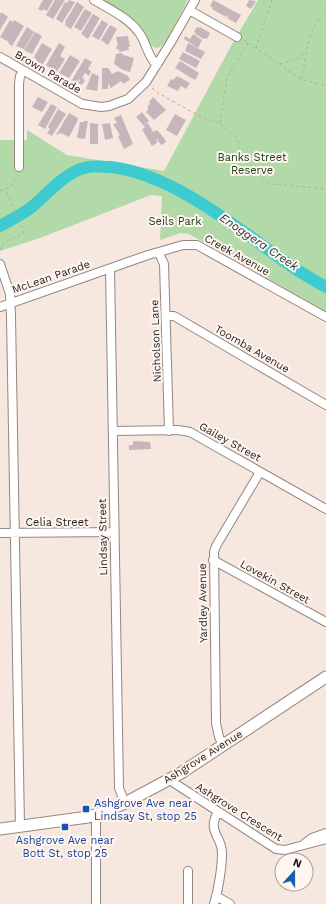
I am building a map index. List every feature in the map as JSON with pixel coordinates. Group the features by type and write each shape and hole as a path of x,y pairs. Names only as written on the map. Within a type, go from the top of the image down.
{"main road":[{"name":"Ashgrove Avenue","path":"0,829 96,815 125,803 168,779 223,745 326,676"}],"street":[{"path":"94,0 130,23 140,34 150,58 157,64"},
{"name":"Brown Parade","path":"0,57 82,104 109,106 128,100 146,81 173,40 195,0"},
{"path":"189,10 237,37"},
{"path":"19,167 19,84 20,76 23,71"},
{"name":"Creek Avenue","path":"110,269 183,245 197,245 326,317"},
{"name":"Nicholson Lane","path":"159,253 164,264 169,430"},
{"path":"0,264 10,294 20,826"},
{"name":"McLean Parade","path":"0,307 110,269"},
{"name":"Lindsay Street","path":"110,269 118,788 125,803"},
{"name":"Toomba Avenue","path":"166,316 174,316 326,405"},
{"name":"Gailey Street","path":"113,431 178,430 190,432 326,509"},
{"name":"Yardley Avenue","path":"223,745 219,737 216,723 214,560 216,546 260,472"},
{"name":"Celia Street","path":"0,533 114,532"},
{"name":"Lovekin Street","path":"214,560 326,622"},
{"name":"Ashgrove Crescent","path":"168,779 276,849 285,850 301,845 312,838 326,835"},
{"path":"218,812 214,820 214,828 222,854 215,900 230,904"},
{"path":"96,815 96,904"},
{"path":"188,871 188,904"}],"path":[{"path":"256,48 272,0"},
{"path":"301,79 310,33 319,18 326,12"},
{"path":"237,37 248,42 301,79 326,86"},
{"path":"220,123 227,77 248,42"},
{"path":"279,64 300,58 306,51"},
{"path":"146,81 158,93 203,118 220,123 238,139 238,152 251,169 271,184 326,189"},
{"path":"0,191 9,188 18,174 19,167"},
{"path":"0,250 3,243 24,233 6,190"}],"green space":[{"path":"103,0 187,0 187,2 167,41 160,47 156,48 149,45 138,24 130,17"},
{"name":"Banks Street Reserve","path":"258,0 326,0 326,311 189,234 180,233 160,240 162,196 151,195 40,238 0,251 0,140 27,140 27,130 67,155 164,171 231,46"}],"building":[{"path":"43,0 53,0 47,11 38,9"},
{"path":"55,0 65,0 53,19 46,15"},
{"path":"69,0 75,2 62,23 56,19 65,2 67,3"},
{"path":"213,0 241,15 236,23 227,18 227,15 226,17 212,9 213,8 210,6"},
{"path":"249,0 256,1 251,9 246,6"},
{"path":"77,2 84,7 71,29 65,25 65,22"},
{"path":"85,9 92,13 81,31 74,27"},
{"path":"1,12 8,17 0,30 0,15"},
{"path":"93,14 100,18 88,39 81,34"},
{"path":"10,20 13,22 14,20 24,26 12,46 8,43 9,42 0,37"},
{"path":"102,20 108,24 99,40 92,36"},
{"path":"110,25 117,29 108,45 101,40"},
{"path":"27,27 34,32 24,49 16,46"},
{"path":"197,27 200,27 210,33 207,39 195,34 196,33 194,32"},
{"path":"35,32 42,36 32,54 24,50"},
{"path":"193,34 202,40 198,48 184,39 185,36 190,39"},
{"path":"128,36 130,47 128,47 129,50 119,52 119,49 117,50 116,46 118,46 116,37"},
{"path":"42,43 52,49 41,67 35,64 37,60 34,57"},
{"path":"59,43 65,47 60,56 65,59 57,72 46,65"},
{"path":"188,43 205,52 201,59 185,51"},
{"path":"183,52 200,61 196,68 179,59"},
{"path":"122,53 123,55 134,58 130,72 123,70 114,64 116,54"},
{"path":"70,55 80,61 69,78 59,73"},
{"path":"85,58 92,62 88,69 91,71 89,76 85,73 82,78 85,80 82,85 78,83 80,80 79,79 77,83 72,80"},
{"path":"180,61 199,73 195,80 175,68"},
{"path":"102,68 108,68 112,74 118,71 128,76 130,80 123,84 121,81 111,88 108,83 108,89 102,89"},
{"path":"92,73 99,76 97,91 86,89"},
{"path":"177,76 190,83 186,89 181,86 178,91 167,86 171,79 173,80"},
{"path":"38,97 48,102 42,112 32,107"},
{"path":"153,97 166,110 154,120 146,112 148,110 148,105 150,104 149,102"},
{"path":"51,104 57,107 45,129 38,125"},
{"path":"58,109 66,114 52,136 47,133 50,129 48,127"},
{"path":"142,112 149,121 144,125 148,123 153,132 157,130 166,142 161,145 156,139 158,142 152,146 142,129 145,128 144,126 136,117"},
{"path":"69,113 78,118 69,137 61,133 56,135"},
{"path":"175,114 186,120 177,136 166,130"},
{"path":"121,115 133,144 124,149 118,136 120,135 113,124 117,123 114,118"},
{"path":"88,121 85,139 77,138 80,122"},
{"path":"90,123 98,124 98,144 90,144"},
{"path":"110,123 113,138 105,140 102,124"},
{"path":"133,441 150,442 151,449 129,450 129,445 133,445"}],"waterway":[{"name":"Enoggera Creek","path":"0,226 29,209 70,174 84,168 98,166 111,167 136,172 160,181 185,194 209,208 297,270 326,287"}],"place":[{"name":"Ashgrove Ave near Lindsay St, stop 25","path":"86,809"},
{"name":"Ashgrove Ave near Bott St, stop 25","path":"65,827"}],"park label":[{"name":"Seils Park","path":"175,221"}]}
